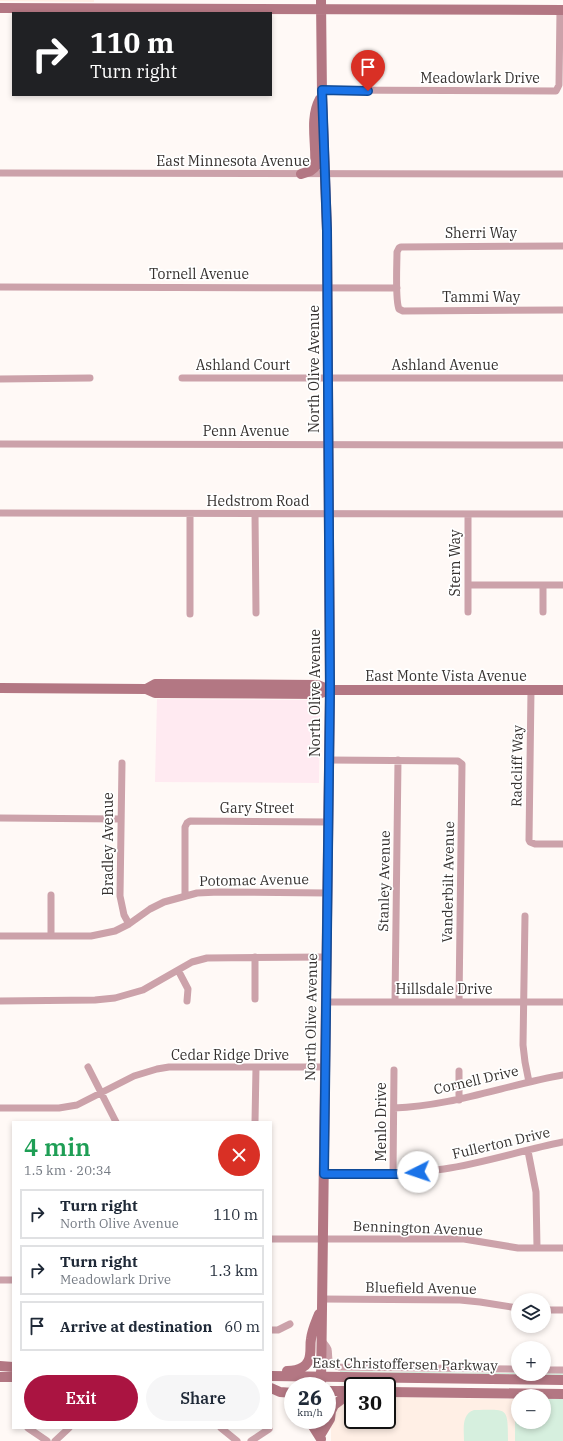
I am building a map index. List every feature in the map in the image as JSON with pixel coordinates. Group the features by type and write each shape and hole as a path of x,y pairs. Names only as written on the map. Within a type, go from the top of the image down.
{"street":[{"path":"0,8 321,5 561,10"},
{"name":"North Olive Avenue","path":"321,5 327,287 330,690 321,1377"},
{"name":"Meadowlark Drive","path":"322,93 556,91 560,85 561,10"},
{"path":"301,174 310,171 315,167 314,118 316,106 322,93"},
{"name":"East Minnesota Avenue","path":"0,173 563,174"},
{"name":"Sherri Way","path":"397,288 397,252 398,248 403,246 563,246"},
{"name":"Tornell Avenue","path":"0,287 397,288"},
{"name":"Tammi Way","path":"397,288 397,305 399,309 403,310 563,310"},
{"path":"0,379 90,378"},
{"name":"Ashland Court","path":"182,378 327,378"},
{"name":"Ashland Avenue","path":"327,378 563,378"},
{"name":"Penn Avenue","path":"0,444 563,445"},
{"name":"Hedstrom Road","path":"0,513 563,514"},
{"path":"190,514 190,614"},
{"path":"255,514 256,613"},
{"name":"Stern Way","path":"468,514 468,612"},
{"path":"468,585 563,585"},
{"path":"543,585 543,612"},
{"name":"East Monte Vista Avenue","path":"146,689 155,684 216,684 318,685 330,690"},
{"path":"183,693 183,690 186,688 200,688 216,684"},
{"name":"East Monte Vista Avenue","path":"0,688 146,689 155,693 318,694 330,690 563,690"},
{"name":"Radcliff Way","path":"531,690 528,837 530,842 535,844 563,844"},
{"path":"328,760 398,760"},
{"name":"Vanderbilt Avenue","path":"398,760 458,761 461,762 462,765 460,1002"},
{"name":"Stanley Avenue","path":"395,1002 398,760"},
{"name":"Bradley Avenue","path":"122,763 120,896 124,915 129,924"},
{"path":"0,818 121,819"},
{"name":"Gary Street","path":"185,896 185,827 190,821 328,822"},
{"name":"Potomac Avenue","path":"0,936 99,935 115,931 129,924 150,909 164,902 197,893 327,893"},
{"path":"51,895 51,936"},
{"path":"525,916 524,1052 529,1082"},
{"path":"255,957 255,999"},
{"path":"0,1001 88,1000 115,998 144,990 192,962 206,958 326,957"},
{"path":"178,970 188,989 187,1001"},
{"name":"Hillsdale Drive","path":"326,1002 563,1002"},
{"path":"88,1067 116,1121"},
{"path":"255,1121 256,1067"},
{"name":"Cedar Ridge Drive","path":"0,1108 68,1107 81,1103 134,1076 169,1068 325,1067"},
{"name":"Menlo Drive","path":"393,1174 394,1070"},
{"path":"459,1071 459,1100"},
{"name":"Cornell Drive","path":"394,1108 459,1100 563,1075"},
{"name":"Fullerton Drive","path":"324,1174 393,1174 418,1172 470,1165 563,1142"},
{"path":"528,1150 536,1192 537,1248"},
{"name":"Bennington Avenue","path":"272,1239 464,1239 518,1248 563,1248"},
{"path":"0,1280 12,1280"},
{"name":"Bluefield Avenue","path":"322,1303 460,1300 511,1307"},
{"path":"272,1375 278,1371 299,1370 307,1363 310,1354 311,1339 322,1303"},
{"path":"551,1310 563,1310"},
{"path":"272,1330 278,1330 290,1324"},
{"path":"322,1340 328,1348 330,1362 335,1366 511,1369"},
{"path":"0,1366 12,1367"},
{"path":"551,1370 563,1370"},
{"name":"East Christoffersen Parkway","path":"272,1376 284,1377"},
{"path":"0,1377 12,1377"},
{"name":"East Christoffersen Parkway","path":"336,1381 563,1380"},
{"path":"272,1388 284,1389"},
{"path":"272,1388 284,1392"},
{"name":"East Christoffersen Parkway","path":"396,1393 563,1394"},
{"path":"321,1438 330,1419 331,1411 334,1405 344,1399"},
{"path":"29,1429 47,1441"},
{"path":"55,1441 68,1429"},
{"path":"222,1429 237,1441"},
{"path":"250,1441 269,1429"},
{"path":"315,1429 321,1438"}],"shaded area":[{"path":"94,0 94,2 0,1"},
{"path":"157,699 317,700 320,706 319,783 155,782"},
{"path":"396,1397 511,1399 511,1429 515,1429 515,1441 331,1441 331,1429 336,1429 337,1406 344,1403 344,1429 396,1429"}],"green space":[{"path":"340,1372 511,1373 511,1374"},
{"path":"551,1373 563,1373 563,1375 551,1375"},
{"path":"551,1399 563,1399 563,1441 515,1441 515,1429 551,1429"},
{"path":"474,1410 499,1410 503,1412 506,1415 508,1441 464,1441 465,1419 470,1412"}],"route":[{"path":"368,91 322,90 327,231 330,690 324,1174 404,1174 418,1172"}]}
